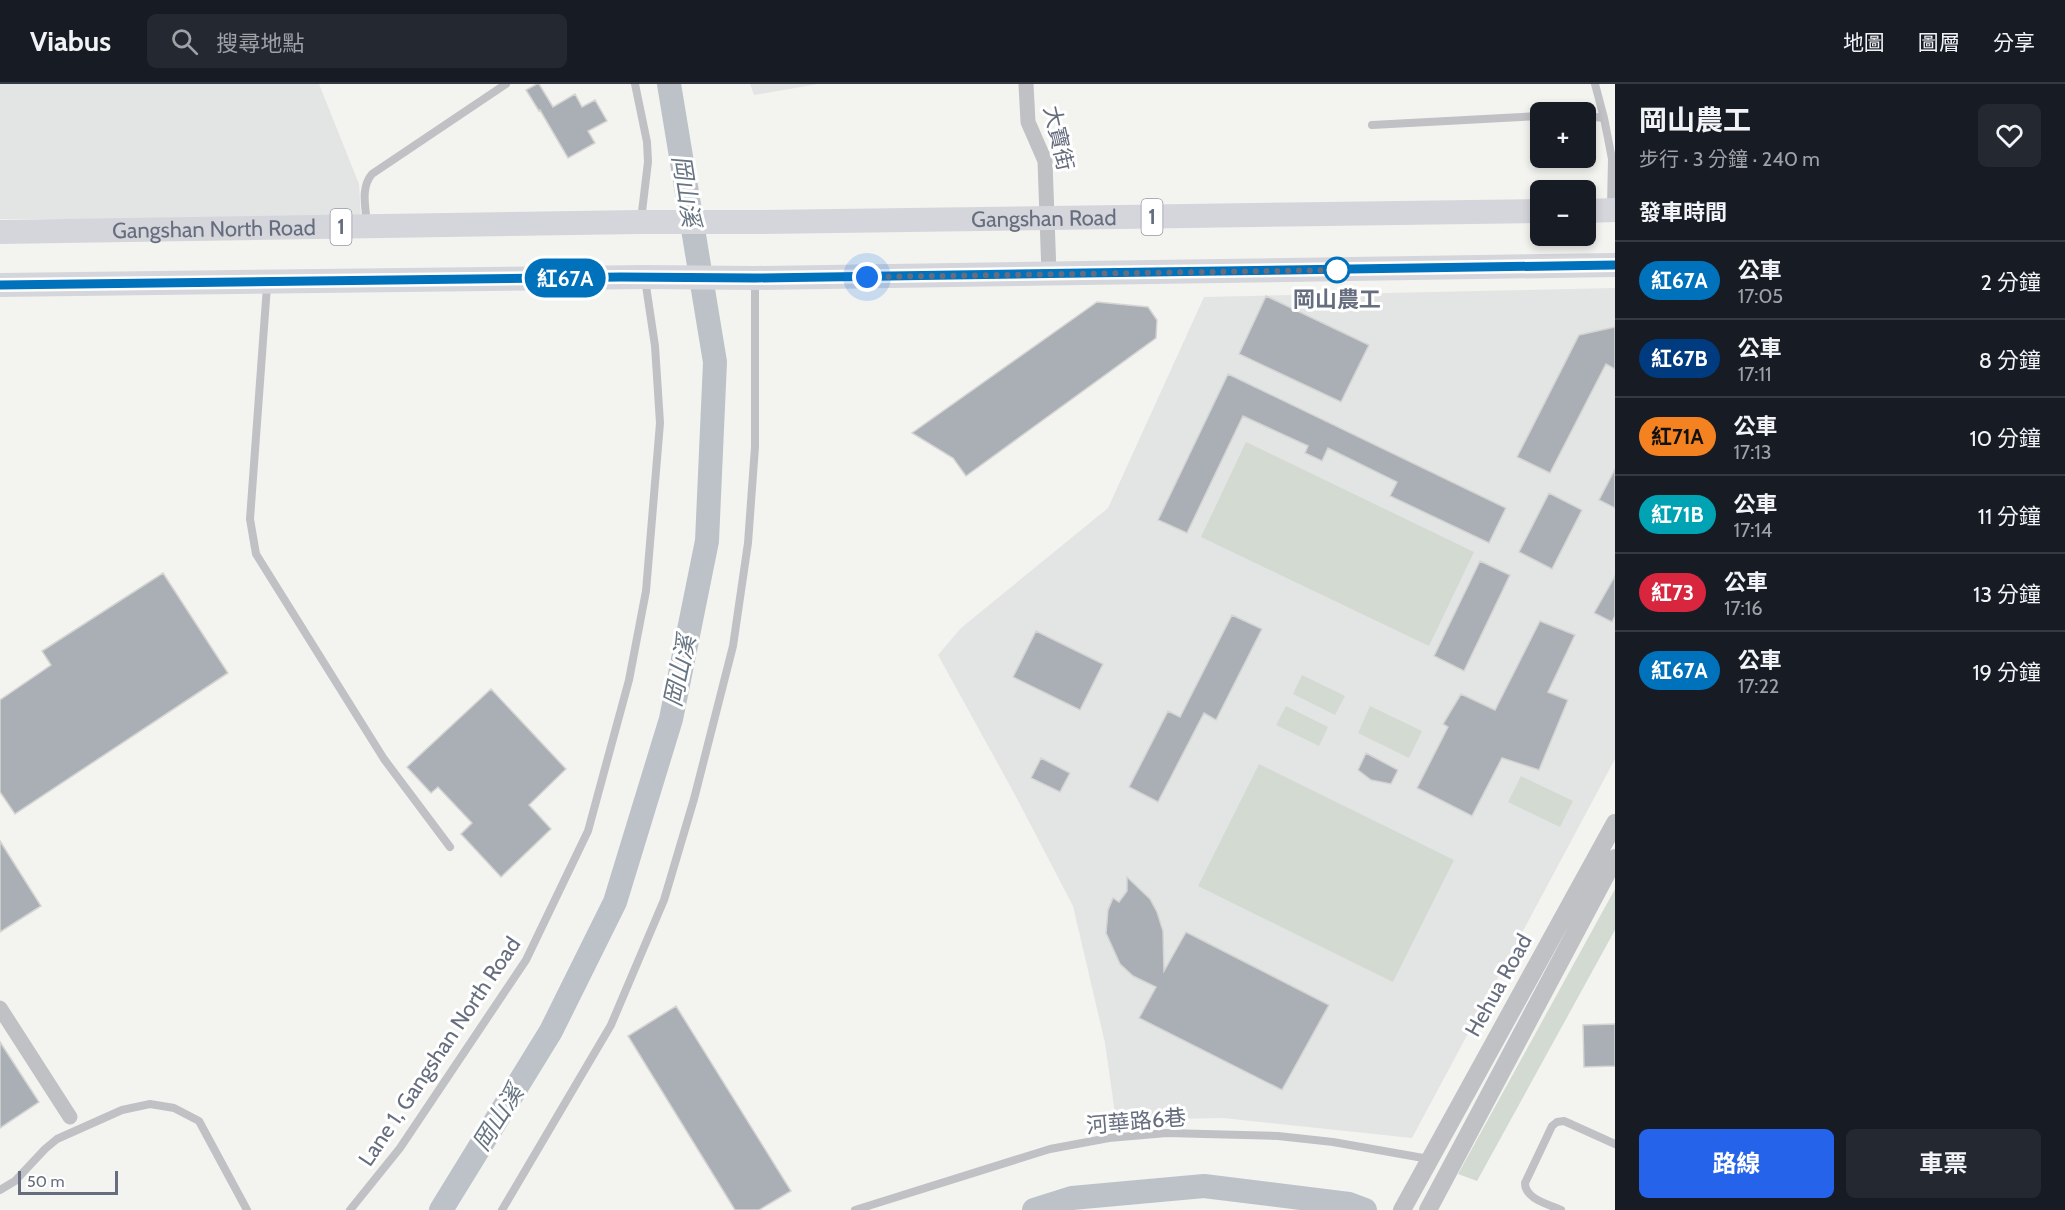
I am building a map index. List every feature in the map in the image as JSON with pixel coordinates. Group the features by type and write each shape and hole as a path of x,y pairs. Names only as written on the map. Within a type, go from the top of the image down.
{"main road":[{"path":"1596,211 1613,210"},
{"name":"Gangshan Road","path":"681,222 1530,211"},
{"name":"Gangshan North Road","path":"0,232 681,222"},
{"path":"0,285 750,278 1615,265"}],"street":[{"name":"大寶街","path":"1026,84 1028,122 1046,161 1049,274"},
{"name":"Hehua Road","path":"1401,1210 1615,824"},
{"name":"Hehua Road","path":"1428,1210 1615,858"},
{"path":"0,1008 70,1117"}],"lane":[{"path":"367,226 365,188 366,181 372,174 506,84"},
{"path":"634,84 647,142 648,162 640,222"},
{"path":"1595,84 1612,159 1613,210"},
{"path":"1372,125 1530,117"},
{"path":"1596,118 1604,118"},
{"name":"Lane 1, Gangshan North Road","path":"350,1210 400,1148 526,960 588,831 630,680 646,591 660,423 652,278"},
{"path":"502,1210 611,1025 664,900 694,799 733,646 748,543 754,447 750,278"},
{"path":"267,281 250,519 256,554 384,759 450,847"},
{"path":"0,1191 15,1182 57,1139 122,1110 150,1104 174,1108 199,1121 247,1210"},
{"path":"1561,1210 1530,1196 1525,1189 1525,1183 1552,1126 1564,1121 1615,1144"},
{"name":"河華路6巷","path":"855,1210 1050,1149 1109,1138 1167,1132 1278,1136 1344,1143 1426,1164"}],"shaded area":[{"path":"0,84 319,84 359,184 361,219 0,219"},
{"path":"750,84 818,84 754,95"},
{"path":"1615,288 1615,759 1412,1138 1223,1118 1116,1120 1105,1043 1073,906 938,655 961,628 1108,508 1204,297"},
{"path":"1246,442 1474,552 1429,646 1201,537"},
{"path":"1302,675 1345,696 1335,715 1293,694"},
{"path":"1286,706 1328,727 1319,746 1276,725"},
{"path":"1370,706 1422,731 1409,758 1358,733"},
{"path":"1259,764 1454,860 1393,982 1198,886"},
{"path":"1521,776 1573,801 1560,827 1508,802"},
{"path":"1615,889 1615,930 1477,1181 1458,1174"}],"building":[{"path":"537,84 553,107 575,94 582,107 595,100 607,121 588,131 595,143 568,158 526,90"},
{"path":"1266,296 1369,345 1341,402 1239,354"},
{"path":"1097,302 1148,307 1157,320 1156,338 966,476 953,458 912,433"},
{"path":"1615,327 1615,369 1606,364 1550,473 1517,457 1579,335"},
{"path":"1228,374 1506,508 1489,543 1390,496 1397,482 1328,448 1322,461 1305,453 1308,446 1243,416 1187,533 1158,520"},
{"path":"1615,469 1615,508 1599,500"},
{"path":"1549,493 1582,510 1552,569 1519,552"},
{"path":"1480,561 1510,575 1464,671 1434,656"},
{"path":"163,573 228,673 15,814 0,792 0,700 51,665 42,651"},
{"path":"1615,576 1615,616 1612,622 1594,613"},
{"path":"1232,615 1262,629 1216,720 1204,713 1158,802 1129,787 1168,711 1180,717"},
{"path":"1540,621 1575,635 1548,692 1568,700 1539,770 1502,758 1472,816 1417,788 1448,727 1443,724 1461,694 1495,710"},
{"path":"1036,631 1103,664 1080,710 1013,677"},
{"path":"491,689 566,769 529,805 551,829 501,877 461,834 472,823 438,787 431,793 407,767"},
{"path":"1366,753 1398,770 1391,784 1371,780 1358,770"},
{"path":"1041,758 1070,773 1060,792 1031,778"},
{"path":"0,841 41,906 0,932"},
{"path":"1127,877 1150,899 1157,912 1163,931 1164,971 1186,932 1329,1005 1282,1090 1139,1018 1156,987 1133,976 1120,964 1106,933 1108,910 1113,898 1119,902 1127,891"},
{"path":"676,1006 791,1191 759,1210 735,1210 628,1036"},
{"path":"1615,1024 1615,1066 1584,1067 1583,1025"},
{"path":"0,1042 39,1102 0,1128"}],"waterway":[{"name":"岡山溪","path":"441,1210 551,1031 615,902 671,719 707,541 715,362 669,84"},
{"path":"1034,1210 1072,1198 1204,1186 1349,1204 1365,1210"}],"bus line":[{"name":"紅67A","path":"0,285 1099,274 1615,265"}],"place":[{"name":"岡山農工","path":"1337,270"}],"route":[{"path":"867,277 1339,270 1337,270"}]}
